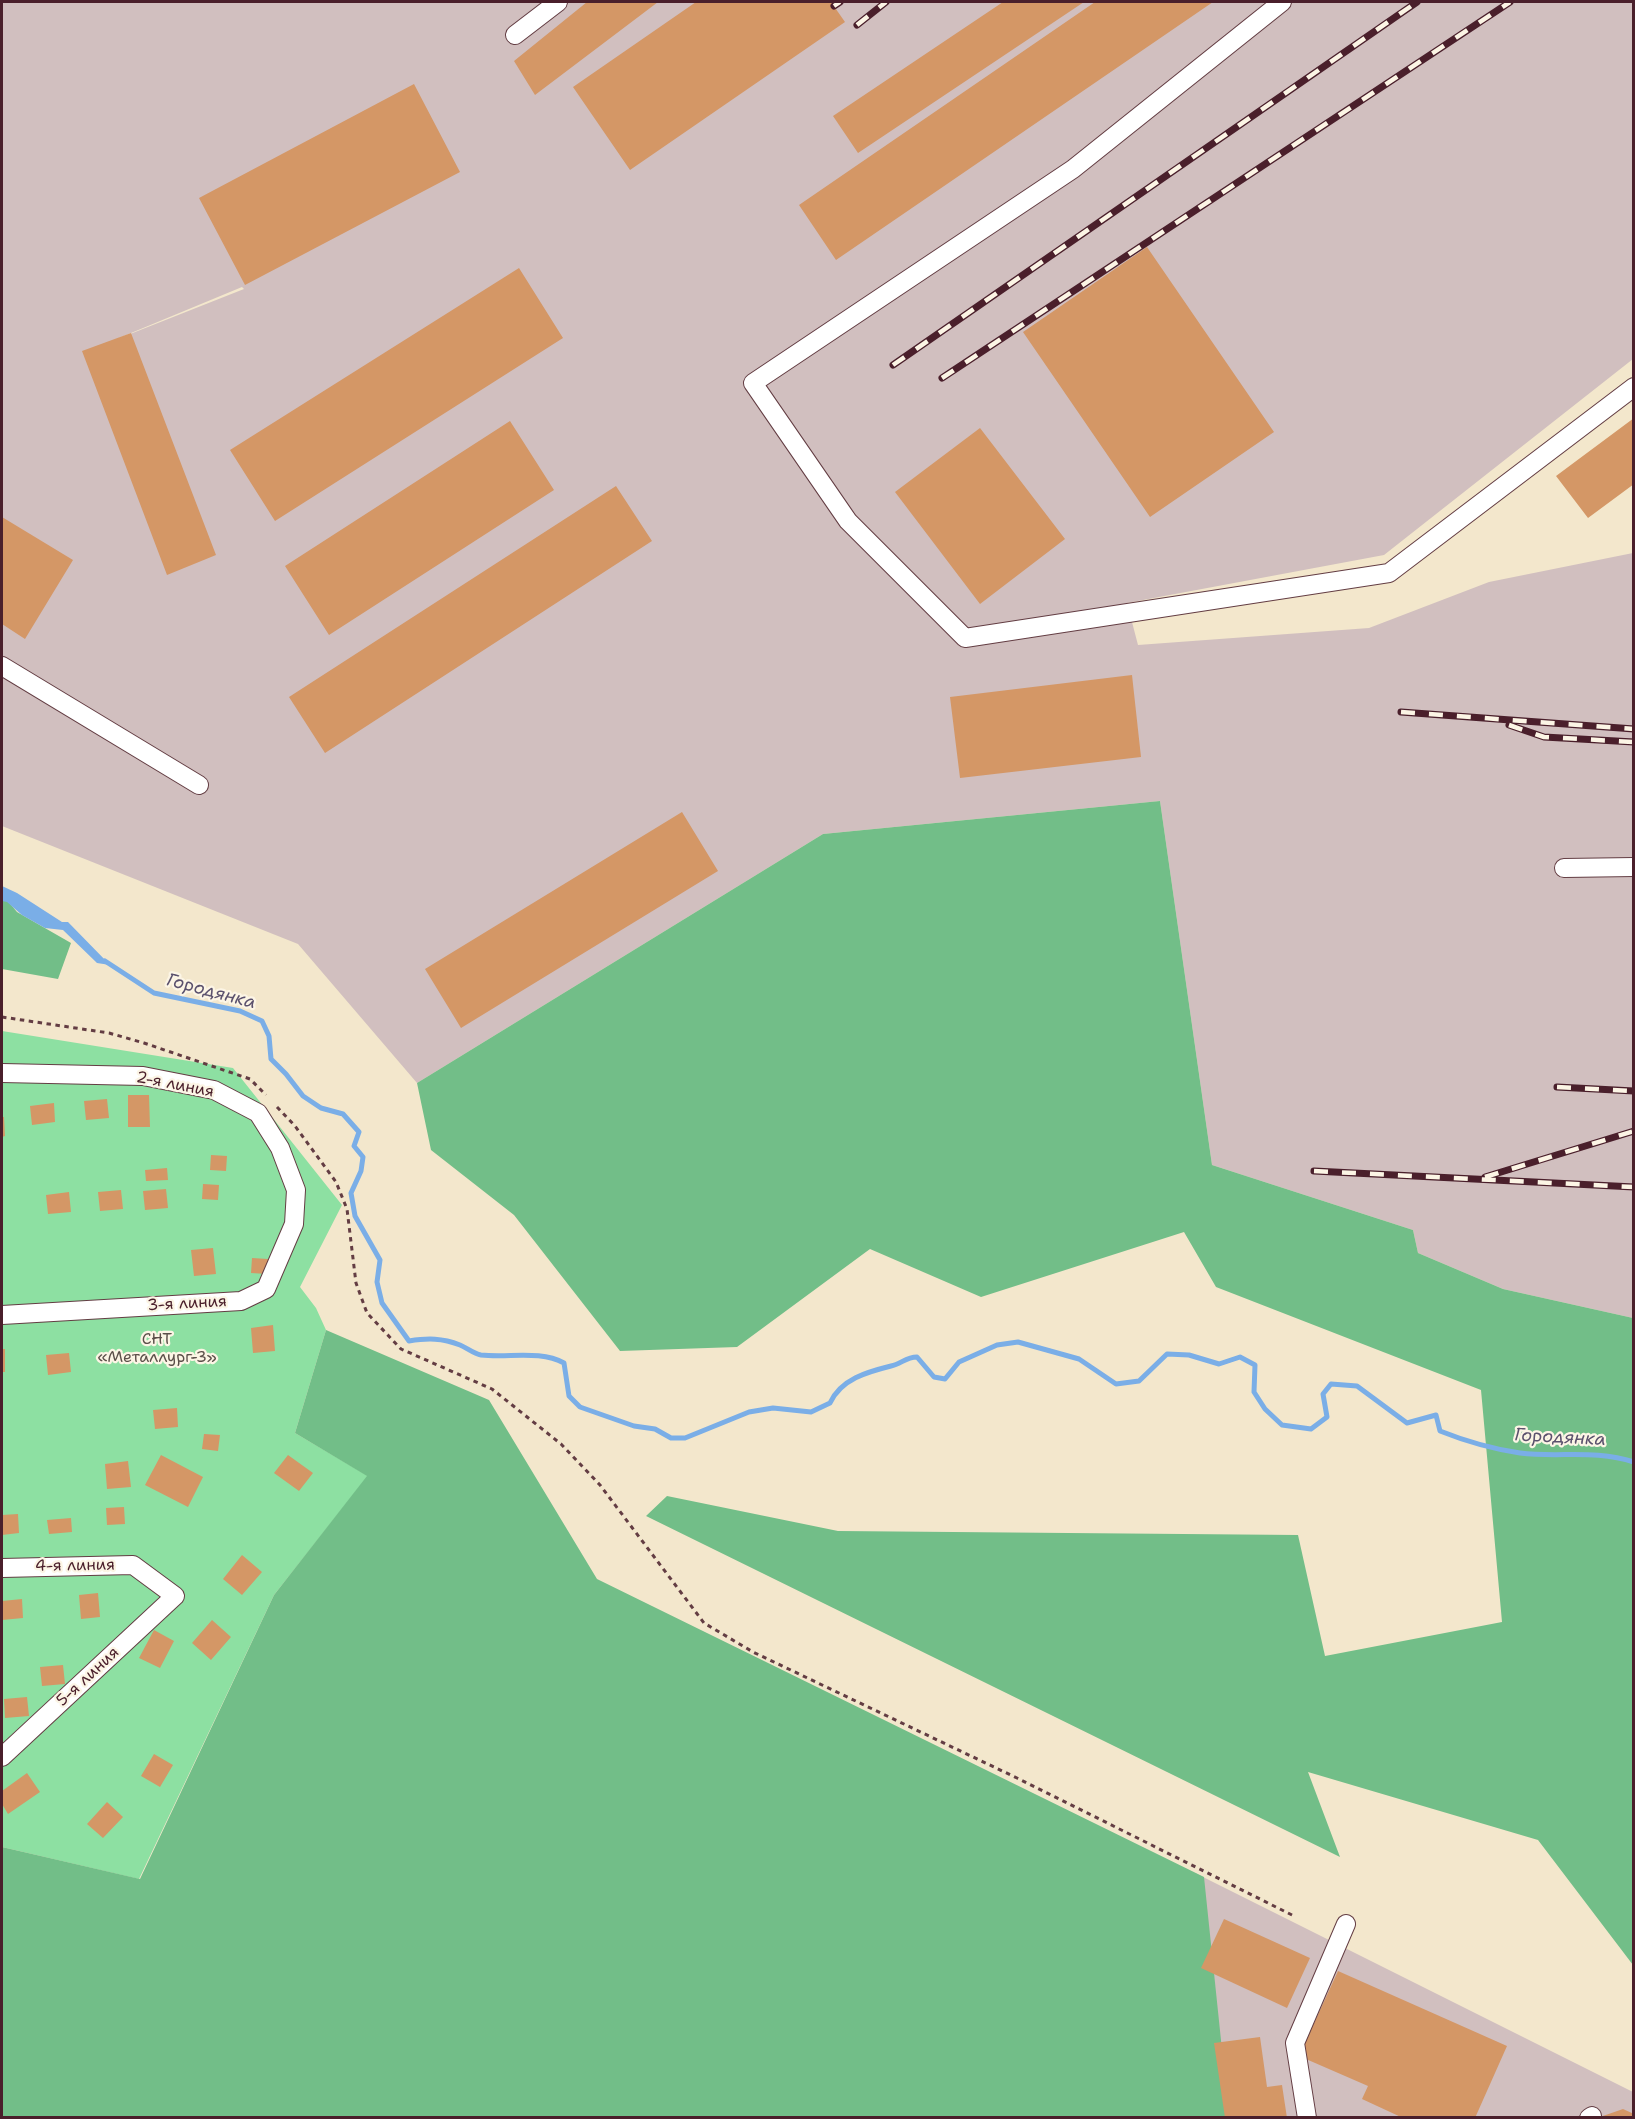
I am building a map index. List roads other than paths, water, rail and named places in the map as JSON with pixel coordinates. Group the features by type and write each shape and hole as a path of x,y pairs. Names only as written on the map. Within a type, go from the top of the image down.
{"lane":[{"path":"515,35 558,2"},
{"path":"1282,2 1073,169 753,383 848,521 965,638 1389,573 1634,387"},
{"path":"2,666 199,785"},
{"path":"1564,868 1634,867"},
{"name":"2-я линия","path":"2,1073 143,1076 214,1090 258,1113 280,1149 297,1190"},
{"name":"3-я линия","path":"2,1315 241,1301 266,1289 294,1224 297,1190"},
{"name":"4-я линия","path":"2,1568 133,1565 175,1596"},
{"name":"5-я линия","path":"2,1757 175,1596"},
{"path":"1307,2118 1295,2043 1346,1924"}],"water":[{"path":"2,886 62,922 68,922 110,965 97,963 63,930 45,928 22,915 7,902 2,901"}],"waterway":[{"name":"Городянка","path":"105,961 154,993 240,1011 262,1021 269,1036 271,1059 303,1096 321,1108 343,1114 359,1132 354,1146 363,1157 361,1171 351,1193 355,1216 380,1260 377,1282 382,1303 409,1341 441,1340 460,1345 481,1355 535,1356 555,1359 564,1363 569,1396 580,1407 634,1426 655,1429 671,1438 685,1438 749,1412 773,1408 811,1412 830,1403 848,1382 910,1358 917,1357 934,1377 945,1379 959,1362 997,1345 1018,1342 1079,1359 1116,1384 1139,1381 1167,1354 1189,1355 1219,1364 1240,1357 1255,1365 1254,1392 1265,1409 1282,1425 1311,1429 1327,1417 1323,1394 1331,1384 1357,1386 1407,1423 1436,1415 1440,1431 1479,1444 1520,1453 1605,1456 1634,1462"}],"railway":[{"path":"834,6 840,2"},
{"path":"857,25 886,2"},
{"path":"893,365 1417,2"},
{"path":"942,378 1510,2"},
{"path":"1401,712 1634,729"},
{"path":"1509,725 1544,737 1634,742"},
{"path":"1557,1087 1634,1091"},
{"path":"1485,1177 1634,1131"},
{"path":"1314,1171 1634,1187"}],"park label":[{"name":"СНТ «Металлург-3»","path":"157,1349"}]}
